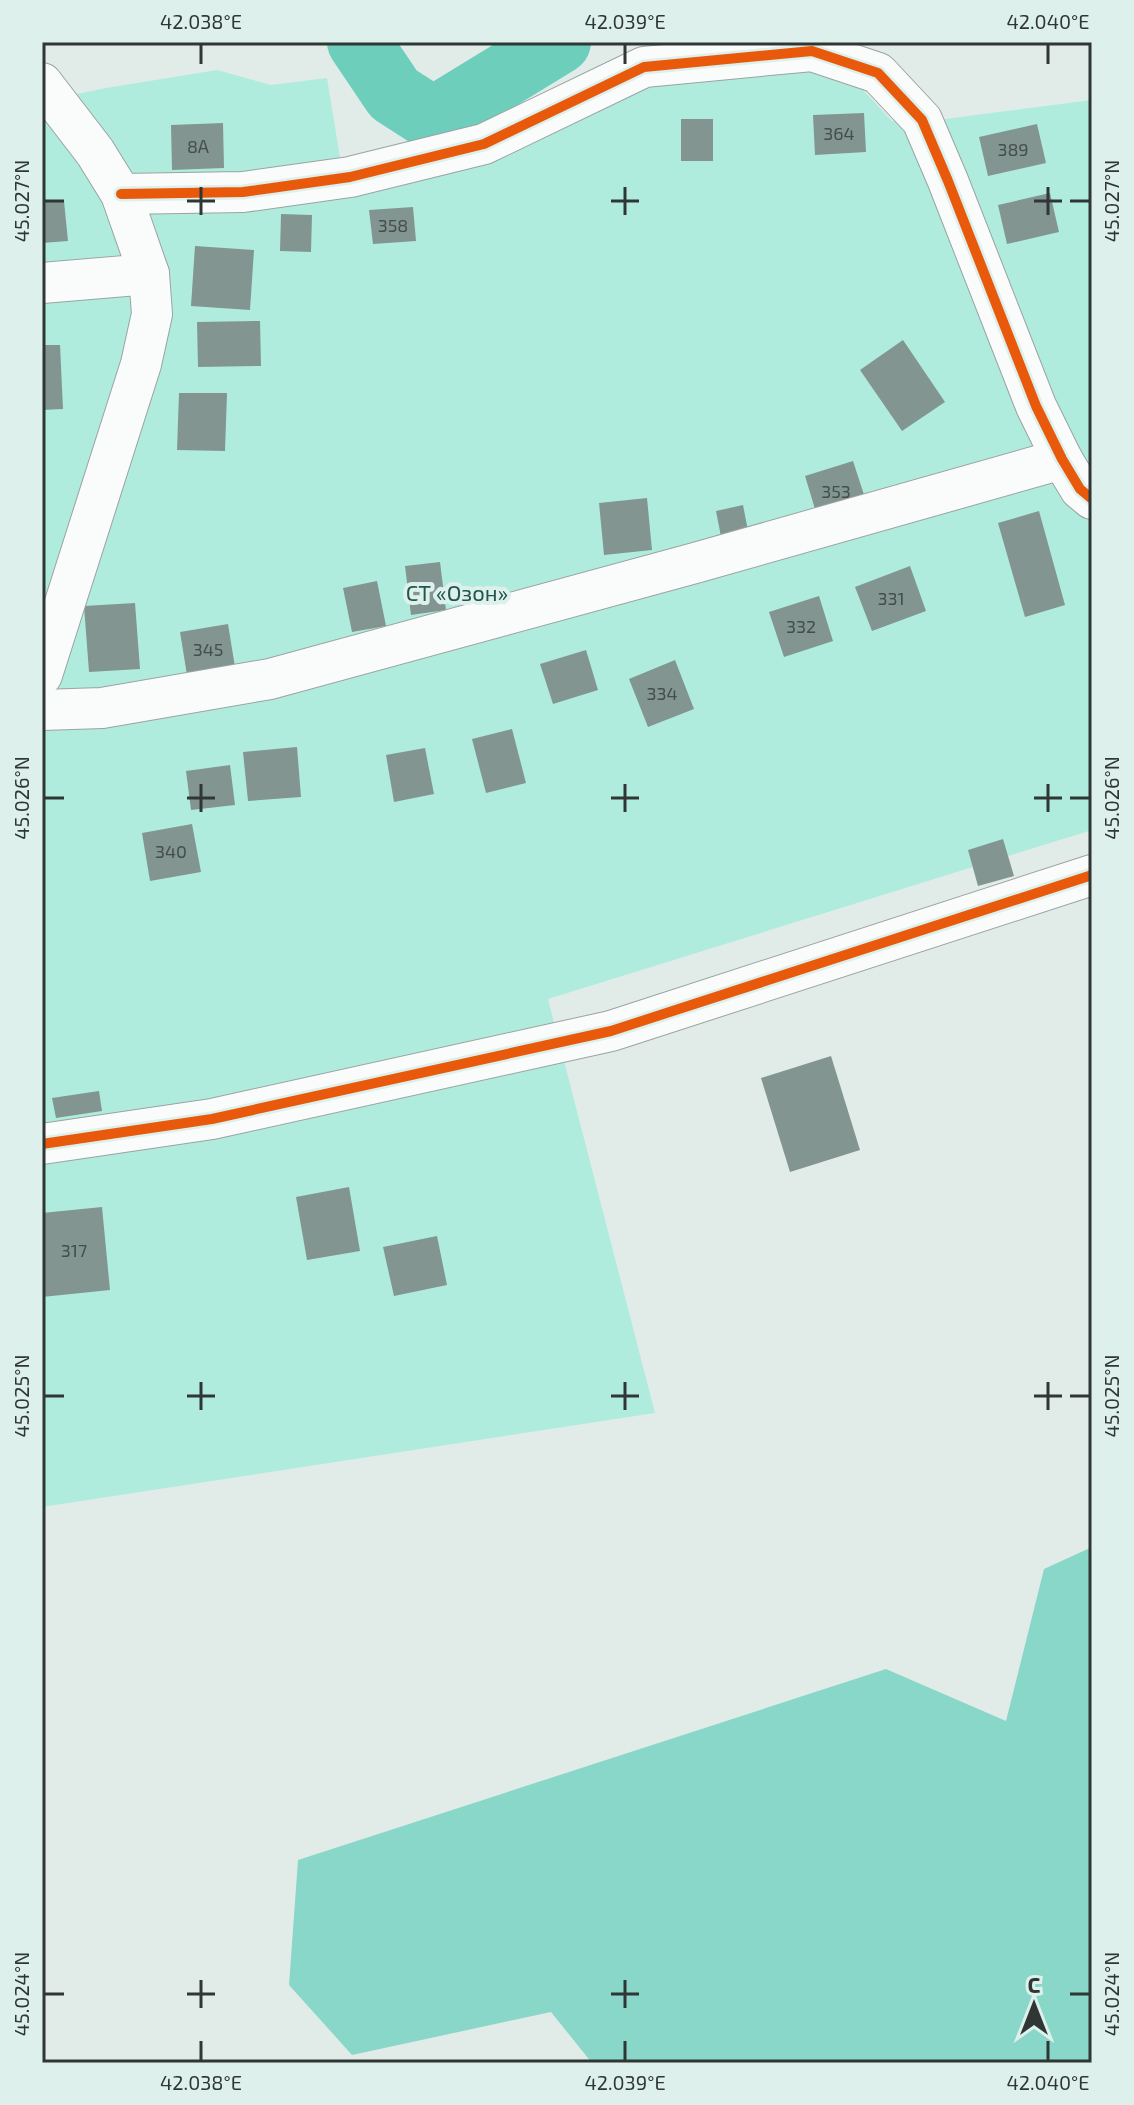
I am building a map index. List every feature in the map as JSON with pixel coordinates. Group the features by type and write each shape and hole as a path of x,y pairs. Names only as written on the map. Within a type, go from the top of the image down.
{"street":[{"path":"121,194 243,192 350,177 484,144 644,67 812,51 878,73 922,120 1036,406 1080,489 1092,499"},
{"path":"42,83 95,152 121,194 149,274 152,314 141,364 42,675"},
{"path":"42,283 149,274"},
{"path":"42,710 102,708 270,679 711,559 1062,459"},
{"path":"42,1144 212,1119 611,1031 1092,875"}],"green space":[{"name":"СТ «Озон»","path":"794,67 852,78 892,121 945,119 1092,100 1092,830 548,999 655,1413 42,1507 42,101 217,70 271,85 327,78 346,194 645,88"},
{"path":"1092,1547 1092,2063 592,2063 551,2012 352,2055 289,1985 298,1860 886,1669 1006,1721 1044,1569"}],"building":[{"path":"864,113 866,152 815,155 813,115"},
{"path":"681,119 713,119 713,161 681,161"},
{"path":"223,123 224,168 172,170 171,125"},
{"path":"1037,124 1046,163 988,176 979,137"},
{"path":"1050,193 1059,232 1007,244 998,205"},
{"path":"64,201 68,241 42,243 42,202"},
{"path":"413,207 416,241 373,244 369,210"},
{"path":"281,214 312,215 311,252 280,251"},
{"path":"195,246 254,250 250,310 191,306"},
{"path":"260,321 261,366 198,367 197,322"},
{"path":"903,340 945,402 902,431 860,370"},
{"path":"42,345 60,345 63,409 42,410"},
{"path":"179,393 227,393 225,451 177,450"},
{"path":"853,461 868,507 819,522 805,476"},
{"path":"647,498 652,550 604,555 599,503"},
{"path":"743,505 750,541 723,547 716,511"},
{"path":"1039,511 1065,605 1025,617 998,523"},
{"path":"440,562 446,610 411,615 405,566"},
{"path":"910,566 926,611 872,631 855,587"},
{"path":"377,581 386,626 352,632 343,588"},
{"path":"819,596 833,641 784,657 769,612"},
{"path":"135,603 140,669 89,672 84,606"},
{"path":"228,624 235,667 187,675 180,632"},
{"path":"586,650 598,690 553,704 540,664"},
{"path":"675,660 694,709 648,727 629,679"},
{"path":"512,729 526,783 486,793 472,739"},
{"path":"297,747 301,797 248,801 243,752"},
{"path":"425,748 434,794 394,802 386,755"},
{"path":"230,765 235,805 191,810 186,771"},
{"path":"192,824 201,872 150,881 142,833"},
{"path":"1003,839 1014,876 978,886 968,850"},
{"path":"831,1056 860,1150 790,1172 761,1078"},
{"path":"99,1091 102,1111 56,1118 52,1098"},
{"path":"349,1187 360,1251 307,1260 296,1197"},
{"path":"102,1207 110,1290 42,1297 42,1213"},
{"path":"437,1236 447,1285 394,1296 383,1247"}],"waterway":[{"path":"359,42 394,94 433,119 559,42"}],"cycle path":[{"path":"121,194 243,192 350,177 484,144 644,67 812,51 878,73 922,120 1036,406 1080,489 1092,499"},
{"path":"42,1144 212,1119 611,1031 1092,875"}]}
